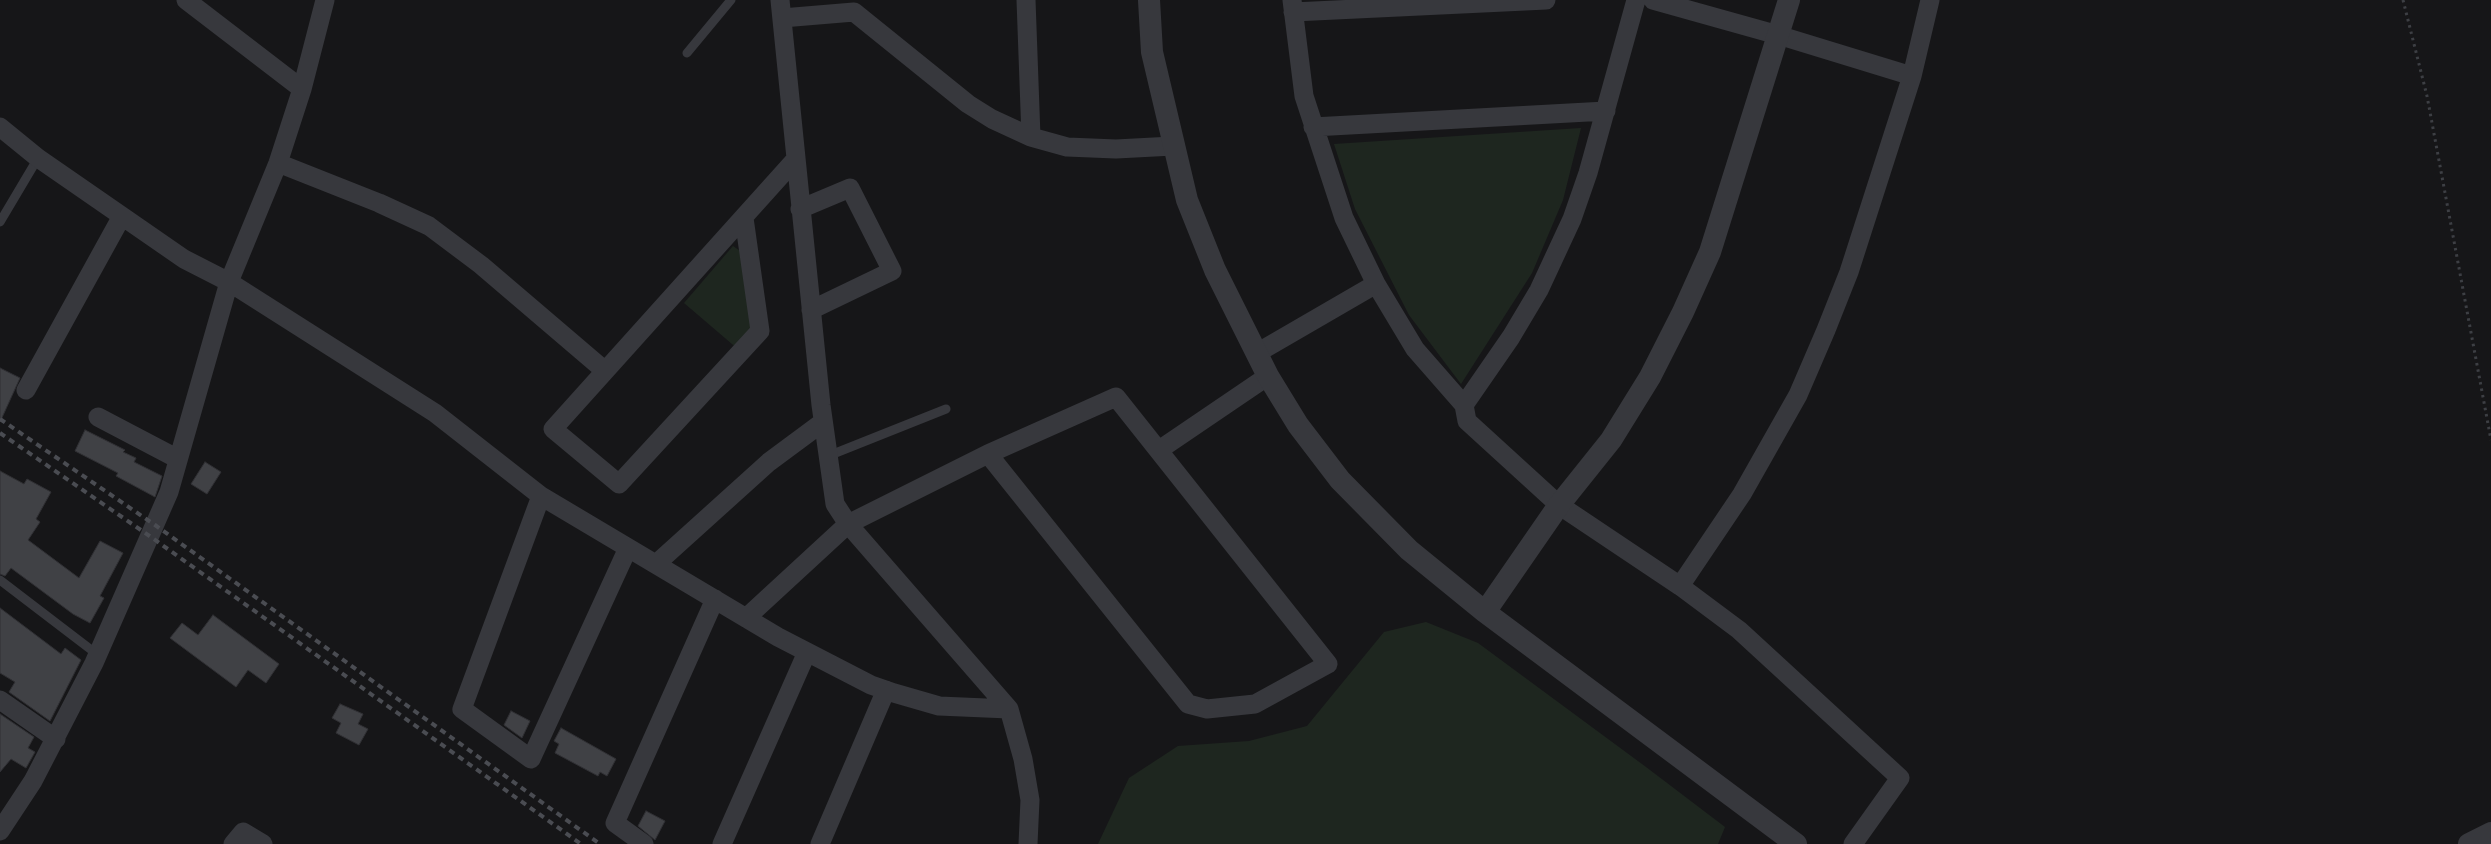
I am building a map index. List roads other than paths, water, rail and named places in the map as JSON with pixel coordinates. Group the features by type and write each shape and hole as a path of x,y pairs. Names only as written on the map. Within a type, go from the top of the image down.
{"street":[{"path":"186,0 302,89"},
{"path":"1,825 33,781 56,739 98,655 169,492 229,282 278,163 302,89 325,0"},
{"path":"1026,0 1032,137"},
{"path":"1149,0 1152,52 1173,146 1190,209 1215,270 1268,376 1298,425 1340,480 1409,550 1485,612 1796,844"},
{"path":"1546,0 1293,6 1304,96 1344,218 1376,284 1416,349 1464,405 1466,420 1559,505 1680,586 1739,630 1900,778 1853,844"},
{"path":"1464,405 1511,338 1539,290 1572,219 1588,173 1636,0"},
{"path":"1653,0 1778,35 1912,76"},
{"path":"1485,612 1559,505 1611,440 1650,377 1683,312 1710,252 1789,0"},
{"path":"1680,586 1742,494 1798,395 1849,272 1912,76 1930,0"},
{"path":"1028,844 1030,800 1009,709 848,524 835,504 823,422 794,161 781,9 854,12 968,104 992,119 1032,137 1067,148 1116,149 1173,146"},
{"path":"1313,127 1606,111"},
{"path":"0,127 38,158 184,259 229,282 435,413 541,496 746,618 807,652 886,690 939,706 1009,709"},
{"path":"744,218 760,331 619,484 553,429 604,370 794,161"},
{"path":"278,163 379,203 429,226 481,265 604,370"},
{"path":"800,209 850,188 892,271 811,310"},
{"path":"26,390 122,216"},
{"path":"1258,353 1376,284"},
{"path":"1159,450 1268,376"},
{"path":"746,618 848,524 988,454 1116,397 1328,664 1255,704 1207,709 1188,704 988,454"},
{"path":"98,417 178,459"},
{"path":"656,564 769,462 823,422"},
{"path":"541,496 462,709 531,759 628,548"},
{"path":"644,844 615,824 715,599"},
{"path":"722,844 807,652"},
{"path":"820,844 886,690"},
{"path":"0,700 56,739"},
{"path":"233,844 243,832 263,844"},
{"path":"2470,844 2491,833"}],"lane":[{"path":"687,53 731,0"},
{"path":"0,222 38,158"},
{"path":"828,456 946,409"},
{"path":"0,580 98,655"}],"railway":[{"path":"0,419 155,525 600,844"},
{"path":"0,433 151,537 581,844"}]}
